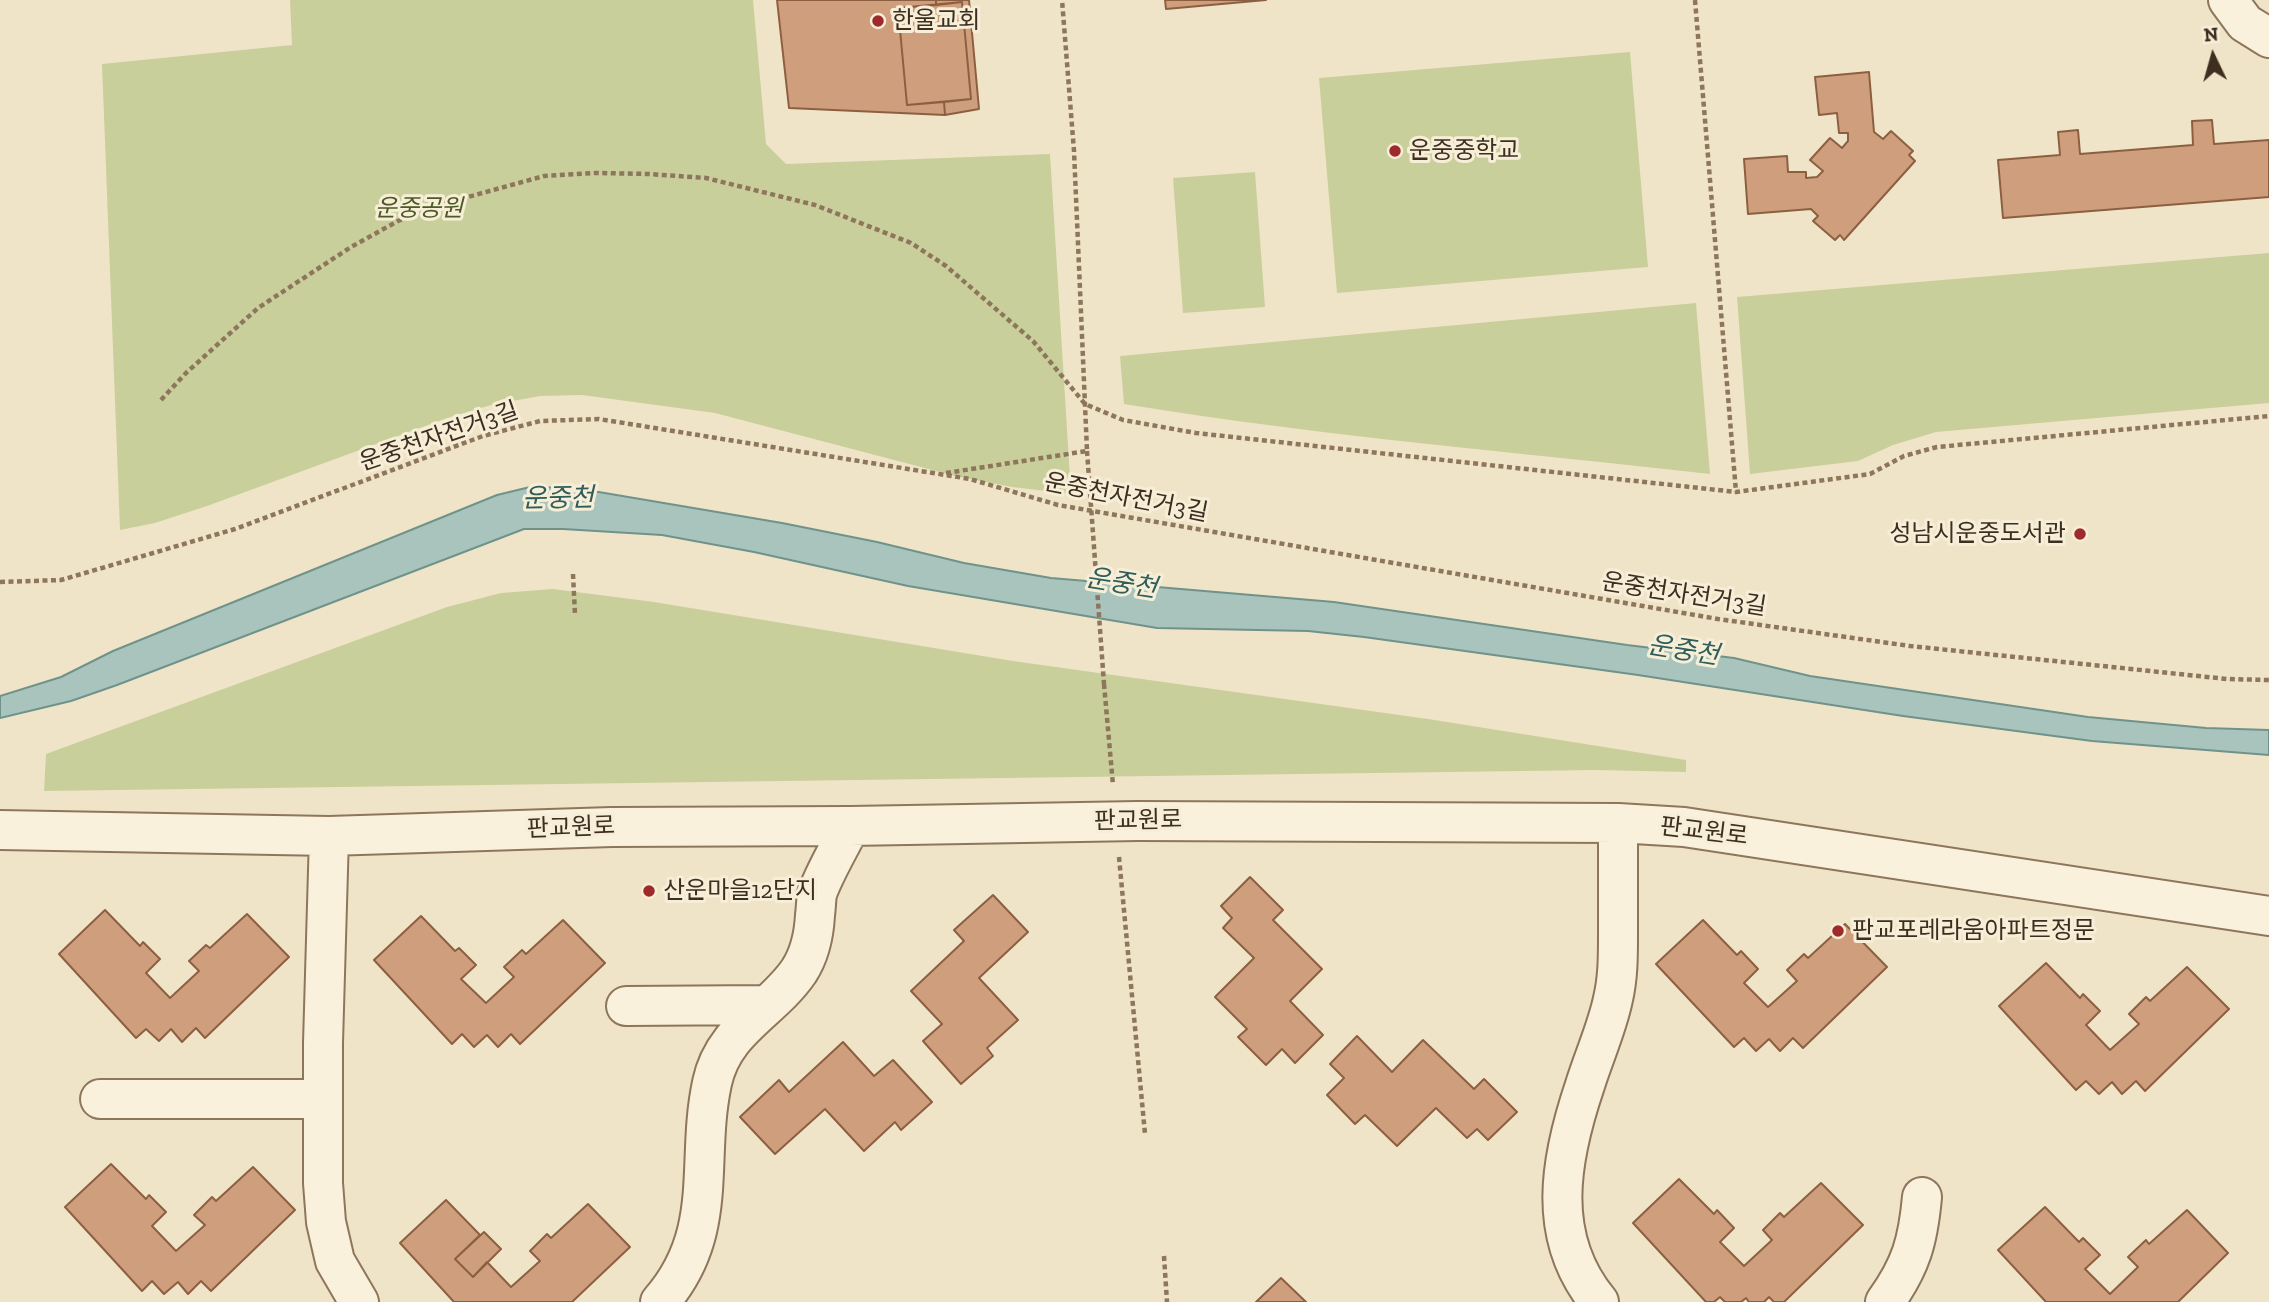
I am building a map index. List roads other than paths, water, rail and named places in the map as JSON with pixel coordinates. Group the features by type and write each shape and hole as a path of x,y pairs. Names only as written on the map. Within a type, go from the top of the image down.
{"street":[{"path":"2228,0 2245,23 2269,38"},
{"name":"판교원로","path":"0,830 329,836 612,827 1116,821 1618,823 1684,827 2269,916"},
{"path":"1599,1302 1585,1285 1570,1255 1563,1224 1562,1192 1566,1161 1581,1098 1614,998 1617,965 1618,823"},
{"path":"660,1302 683,1267 698,1234 708,1113 712,1082 720,1058 733,1038 799,970 810,946 817,894 850,826"},
{"path":"329,836 322,1099 323,1183 326,1222 335,1261 359,1302"},
{"path":"626,1006 766,1005"},
{"path":"100,1099 322,1099"},
{"path":"1885,1302 1902,1278 1913,1251 1920,1225 1922,1197"}],"water":[{"name":"운중천","path":"530,487 575,488 782,523 964,563 1051,578 1334,602 1734,658 1810,676 2088,717 2206,728 2269,730 2269,755 2092,741 1364,637 1308,631 1157,628 908,586 662,535 563,529 524,529 117,685 71,701 0,718 0,696 61,677 113,651 497,495"}],"place":[{"name":"한울교회","path":"878,21"},
{"name":"운중중학교","path":"1395,151"},
{"name":"성남시운중도서관","path":"2080,534"},
{"name":"산운마을12단지","path":"649,891"},
{"name":"판교포레라움아파트정문","path":"1838,931"}],"park label":[{"name":"운중공원","path":"419,209"}]}
